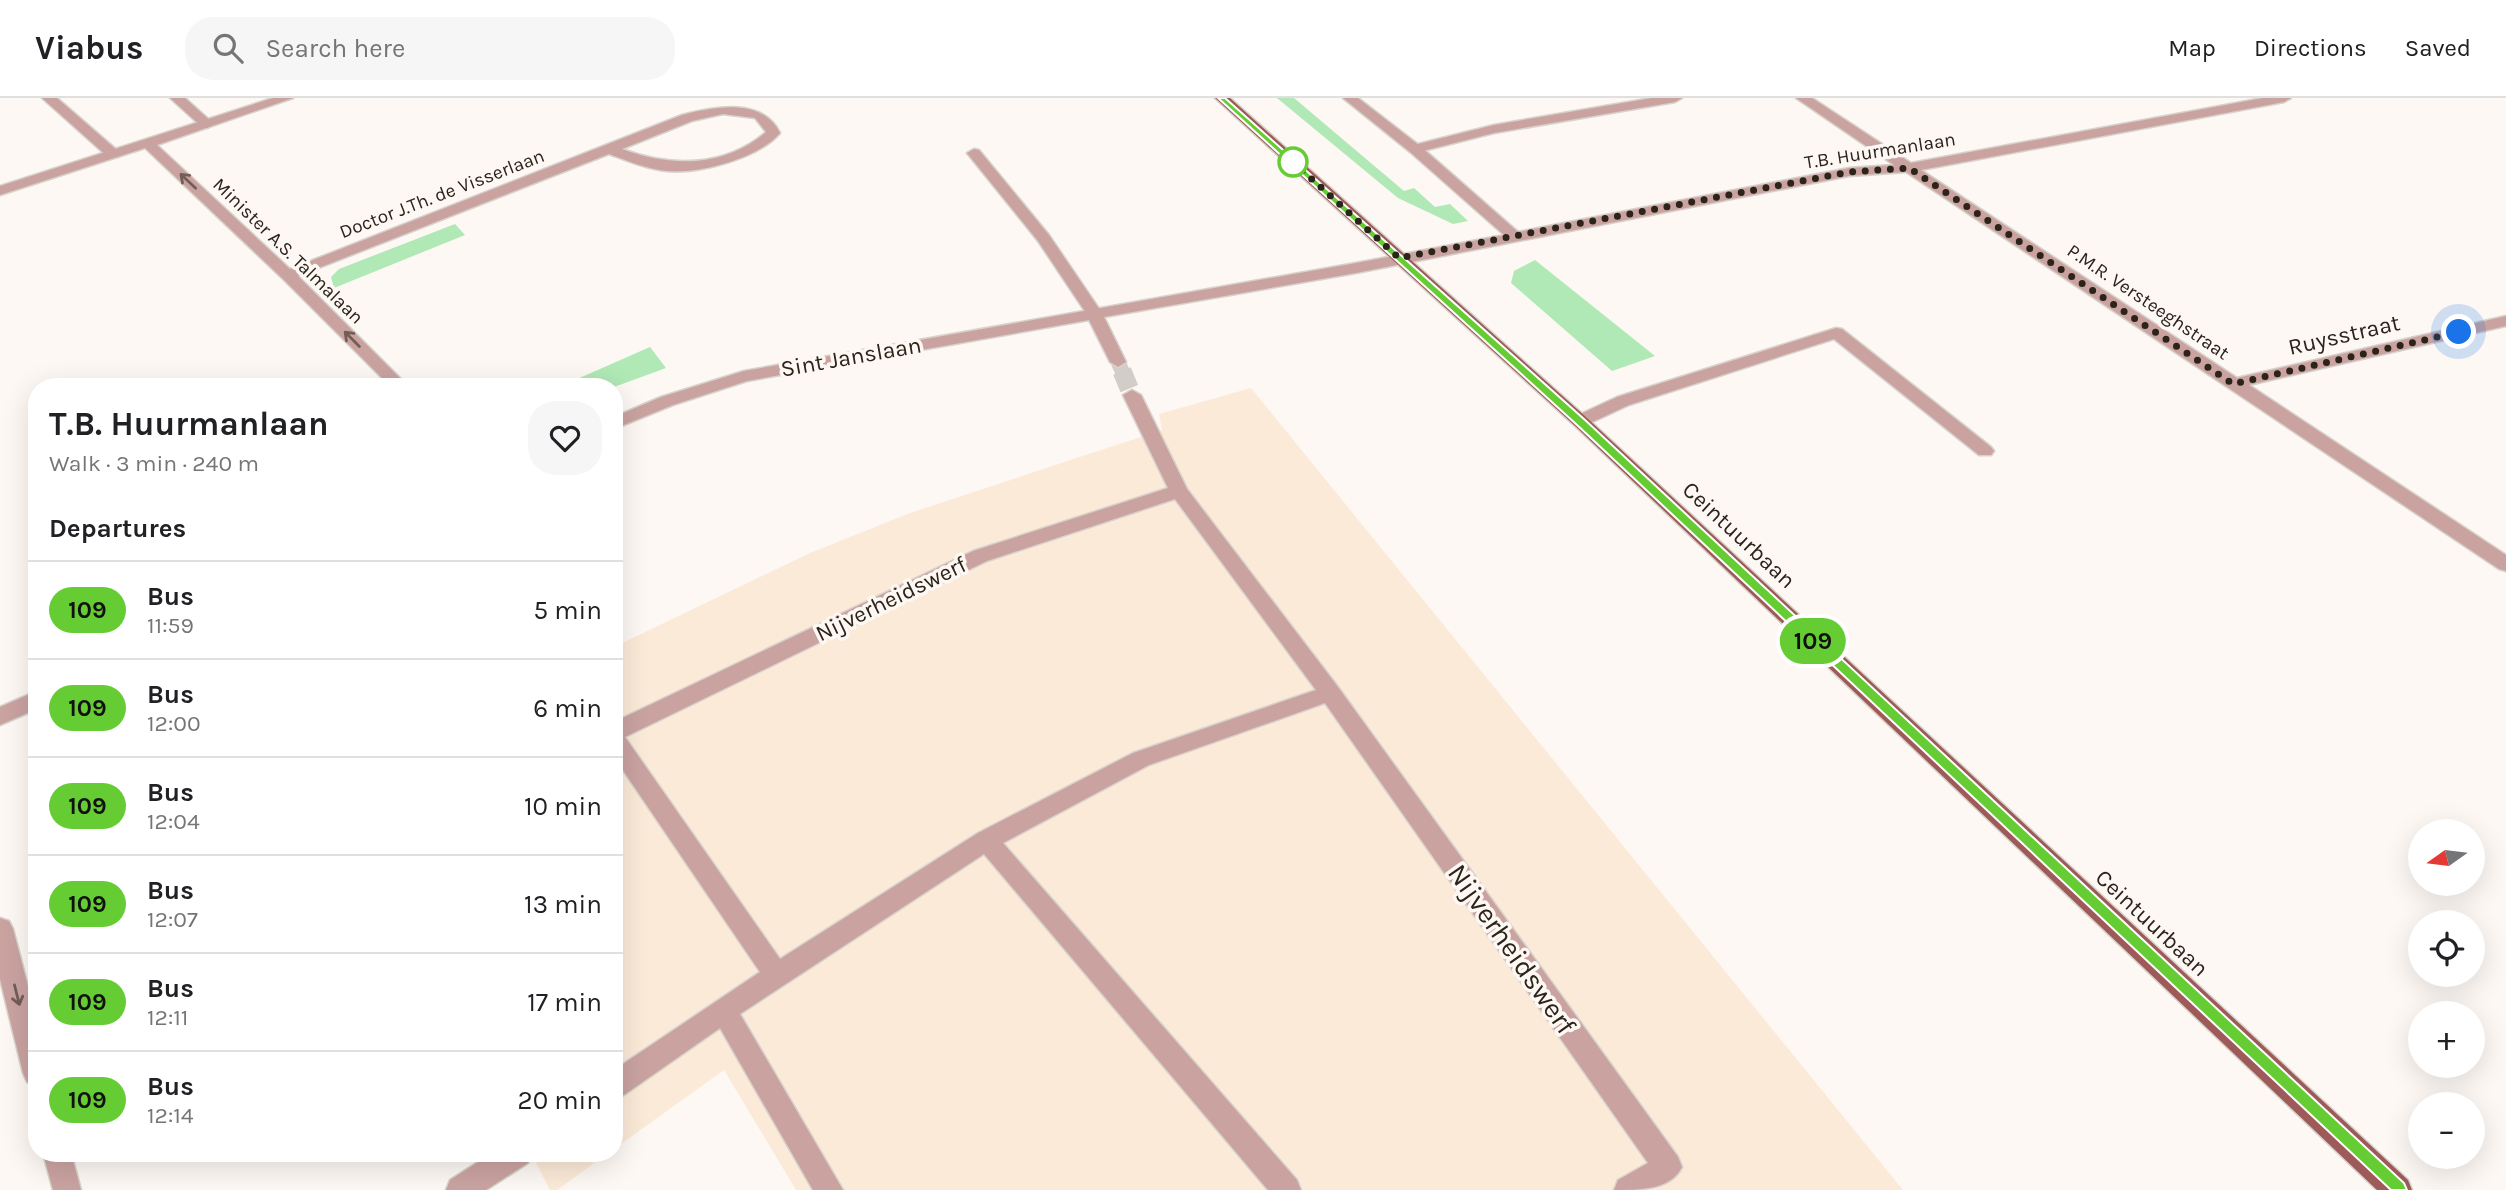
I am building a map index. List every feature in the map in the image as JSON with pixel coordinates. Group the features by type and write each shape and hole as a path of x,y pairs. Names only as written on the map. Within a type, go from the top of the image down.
{"main road":[{"name":"Ceintuurbaan","path":"1222,98 1580,421 2398,1190"}],"street":[{"path":"49,98 113,154"},
{"path":"177,98 207,124"},
{"path":"0,191 286,98"},
{"path":"1350,98 1415,149 1514,236"},
{"path":"1613,98 1627,106"},
{"path":"1415,149 1494,129 1675,98"},
{"name":"P.M.R. Versteeghstraat","path":"1803,98 2506,564"},
{"name":"T.B. Huurmanlaan","path":"1399,258 1849,172 1909,168 2284,98"},
{"name":"Doctor J.Th. de Visserlaan","path":"288,275 687,118 719,110 763,115 771,123 773,134 760,146 700,166 669,168 646,163 610,149"},
{"name":"Minister A.S. Talmalaan","path":"148,144 288,275 392,378"},
{"path":"974,153 1044,238 1094,313 1118,362"},
{"name":"Sint Janslaan","path":"623,421 667,401 744,376 1399,258"},
{"name":"Ruysstraat","path":"2233,384 2506,321"},
{"path":"1580,421 1623,401 1836,333 1985,451"},
{"name":"Nijverheidswerf","path":"1132,394 1179,491 1331,693 1668,1167 1628,1190"},
{"name":"Nijverheidswerf","path":"623,728 980,556 1179,491"},
{"path":"623,1080 724,1010 986,840 1142,759 1331,693"},
{"path":"0,717 28,703"},
{"path":"623,752 777,976"},
{"path":"986,840 1287,1190"},
{"path":"0,929 28,1038"},
{"path":"724,1010 829,1190"},
{"path":"59,1162 67,1190"},
{"path":"460,1190 504,1162"}],"shaded area":[{"path":"1251,388 1903,1190 796,1190 724,1070 623,1143 623,643 810,553 910,513 1162,430 1159,414"},
{"path":"536,1162 596,1162 557,1190 550,1190"}],"green space":[{"path":"1277,98 1294,98 1404,191 1414,188 1435,207 1450,204 1468,221 1453,224 1398,198"},
{"path":"455,224 465,235 334,288 331,277 339,269"},
{"path":"1535,260 1655,356 1612,371 1511,283 1514,271"},
{"path":"650,347 666,368 623,384 623,378 579,378"}],"tunnel":[{"path":"1118,362 1123,373"},
{"path":"1122,371 1132,395"}],"bus line":[{"name":"109","path":"1222,98 1580,421 2398,1190"}],"route":[{"path":"1293,162 1399,258 1849,172 1909,168 2233,384 2459,332"}]}
